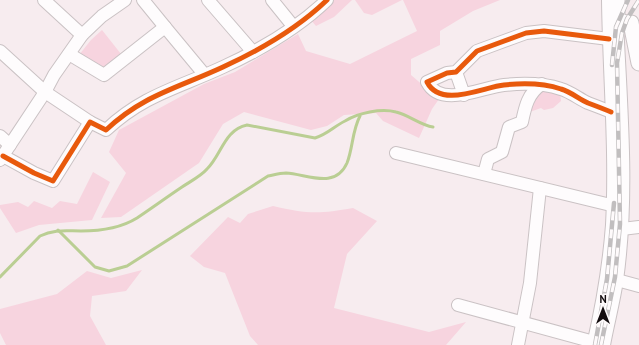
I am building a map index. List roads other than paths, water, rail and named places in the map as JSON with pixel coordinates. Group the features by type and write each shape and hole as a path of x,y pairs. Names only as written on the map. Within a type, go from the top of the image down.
{"main road":[{"path":"617,0 617,22 630,23 639,63"}],"street":[{"path":"44,0 82,35"},
{"path":"90,122 53,181 2,158 82,35 102,16 125,0"},
{"path":"143,0 204,74"},
{"path":"208,0 253,52"},
{"path":"272,0 293,26"},
{"path":"0,51 45,92 90,122 106,130 120,116 152,96 222,67 278,38 327,0"},
{"path":"597,344 617,280 622,229 617,206 611,112 608,0"},
{"path":"597,344 611,235 617,206 623,162 617,22"},
{"path":"69,54 104,74 165,27"},
{"path":"609,39 544,31 526,33 477,51 456,72 447,72 427,82 440,93 453,96 464,95 502,85 542,84 562,89 589,103 611,112"},
{"path":"456,72 464,95"},
{"path":"484,174 488,159 502,152 510,127 522,122 525,105 535,88 542,84"},
{"path":"0,136 10,145"},
{"path":"396,152 617,206"},
{"path":"518,345 530,283 540,188"},
{"path":"622,229 639,227"},
{"path":"617,280 639,286"},
{"path":"458,305 597,344"}],"waterway":[{"path":"0,277 40,236 55,231 103,230 124,224 137,218 202,174 212,163 228,137 239,128 247,125 315,138 350,118 370,112 390,111 401,113 433,127"},
{"path":"58,230 95,267 109,271 127,266 268,176 286,173 320,178 335,176 342,171 347,163 355,128 360,116"}],"railway":[{"path":"612,65 616,27 628,0"},
{"path":"601,345 615,277 620,224 617,63 622,33 627,19 639,0"},
{"path":"595,345 607,279 614,203"}]}
